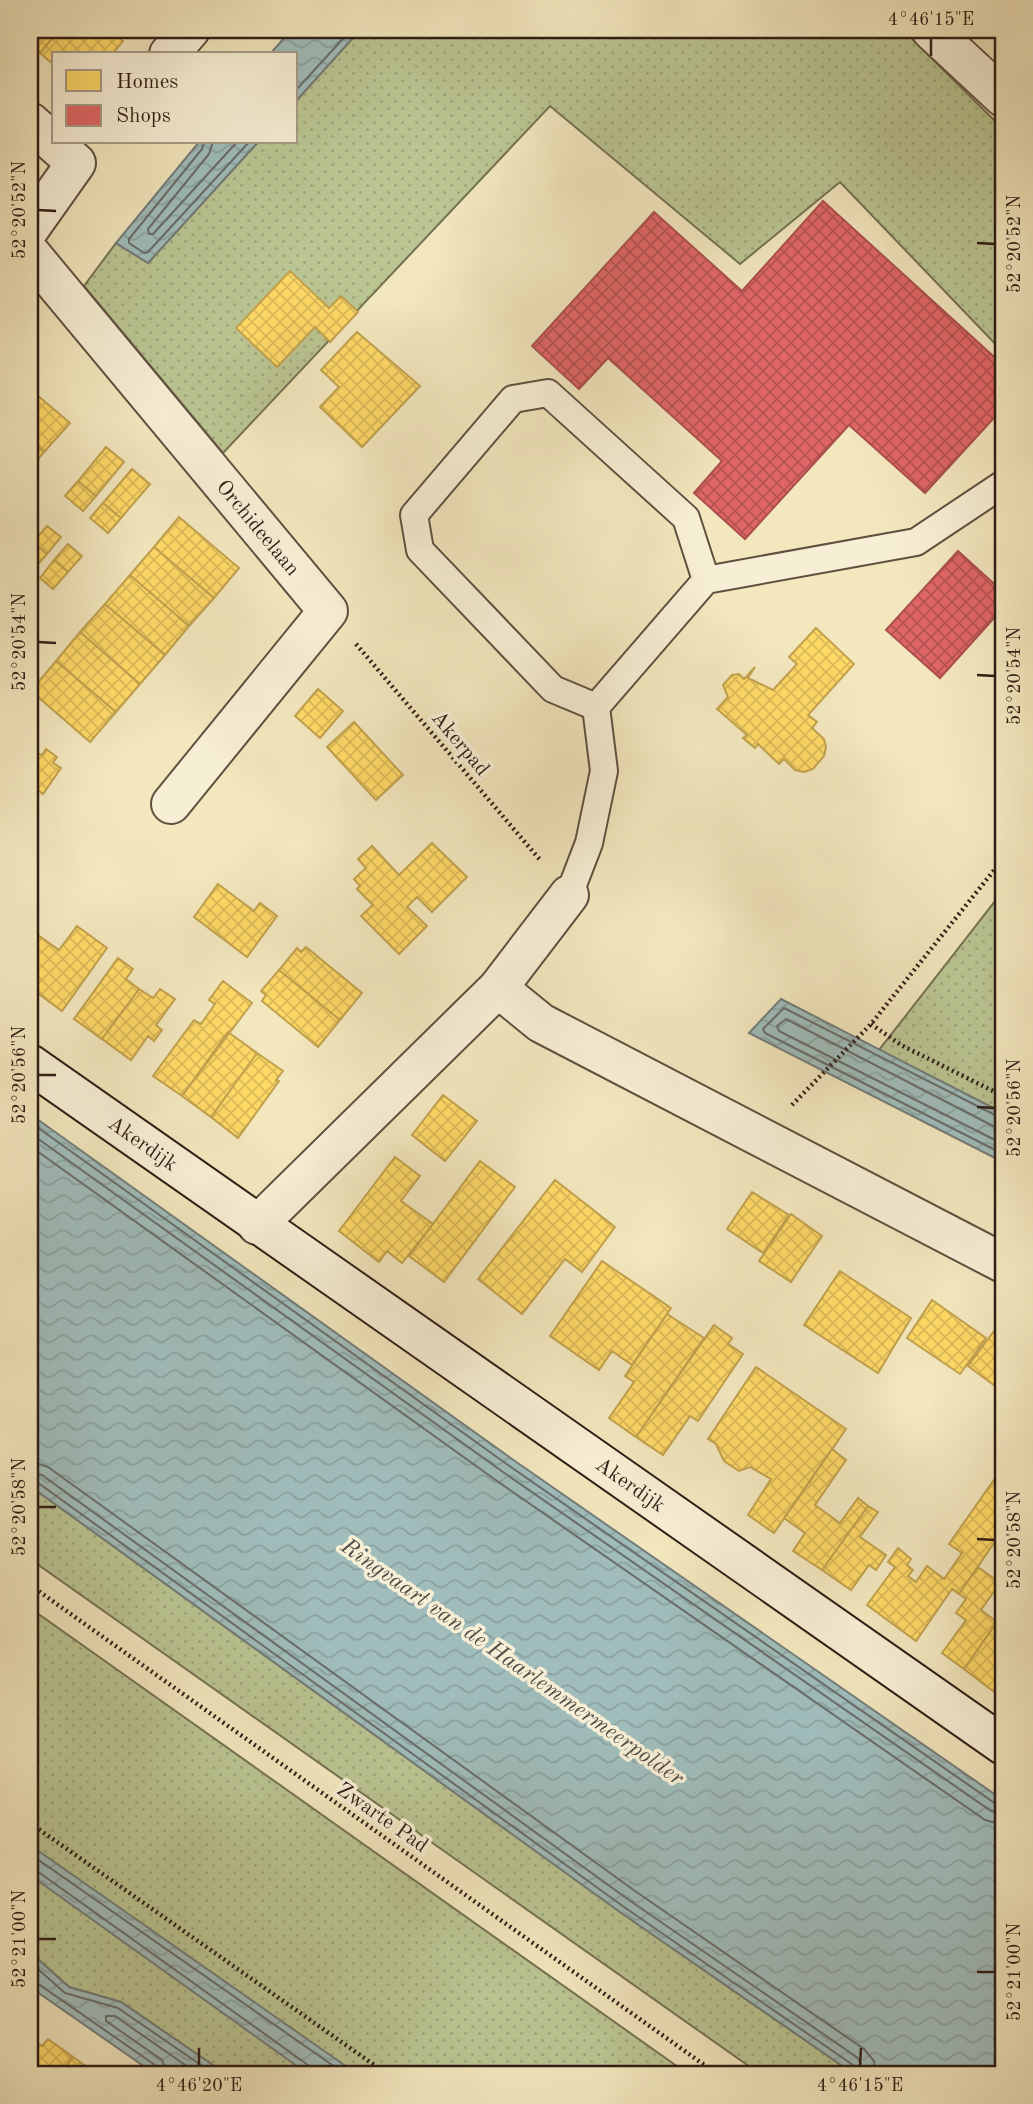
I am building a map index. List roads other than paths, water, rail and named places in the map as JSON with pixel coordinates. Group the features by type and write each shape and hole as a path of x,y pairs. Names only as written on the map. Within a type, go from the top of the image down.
{"street":[{"path":"171,52 190,30"},
{"path":"931,30 1003,97"},
{"path":"30,122 52,134"},
{"path":"30,228 85,152"},
{"name":"Orchideelaan","path":"30,253 328,611 171,804"},
{"path":"257,1225 498,988 569,895"},
{"path":"498,988 541,1023 1003,1264"},
{"name":"Akerdijk","path":"30,1064 1003,1745"}],"lane":[{"path":"596,708 553,689 421,550 414,515 513,399 548,393 686,519 706,580"},
{"path":"569,895 589,843 604,771 596,708 706,580 916,542 1003,484"}],"water":[{"path":"291,30 360,30 298,99 298,52 272,52"},
{"path":"197,144 256,144 148,263 116,243"},
{"path":"781,999 1003,1113 1003,1162 749,1033"},
{"name":"Ringvaart van de Haarlemmermeerpolder","path":"30,1114 512,1459 1003,1800 1003,2074 854,2074 620,1912 30,1486"},
{"path":"30,1845 357,2074 308,2074 30,1875"},
{"path":"30,1952 69,1987 121,2002 226,2074 155,2074 30,1987"}]}
